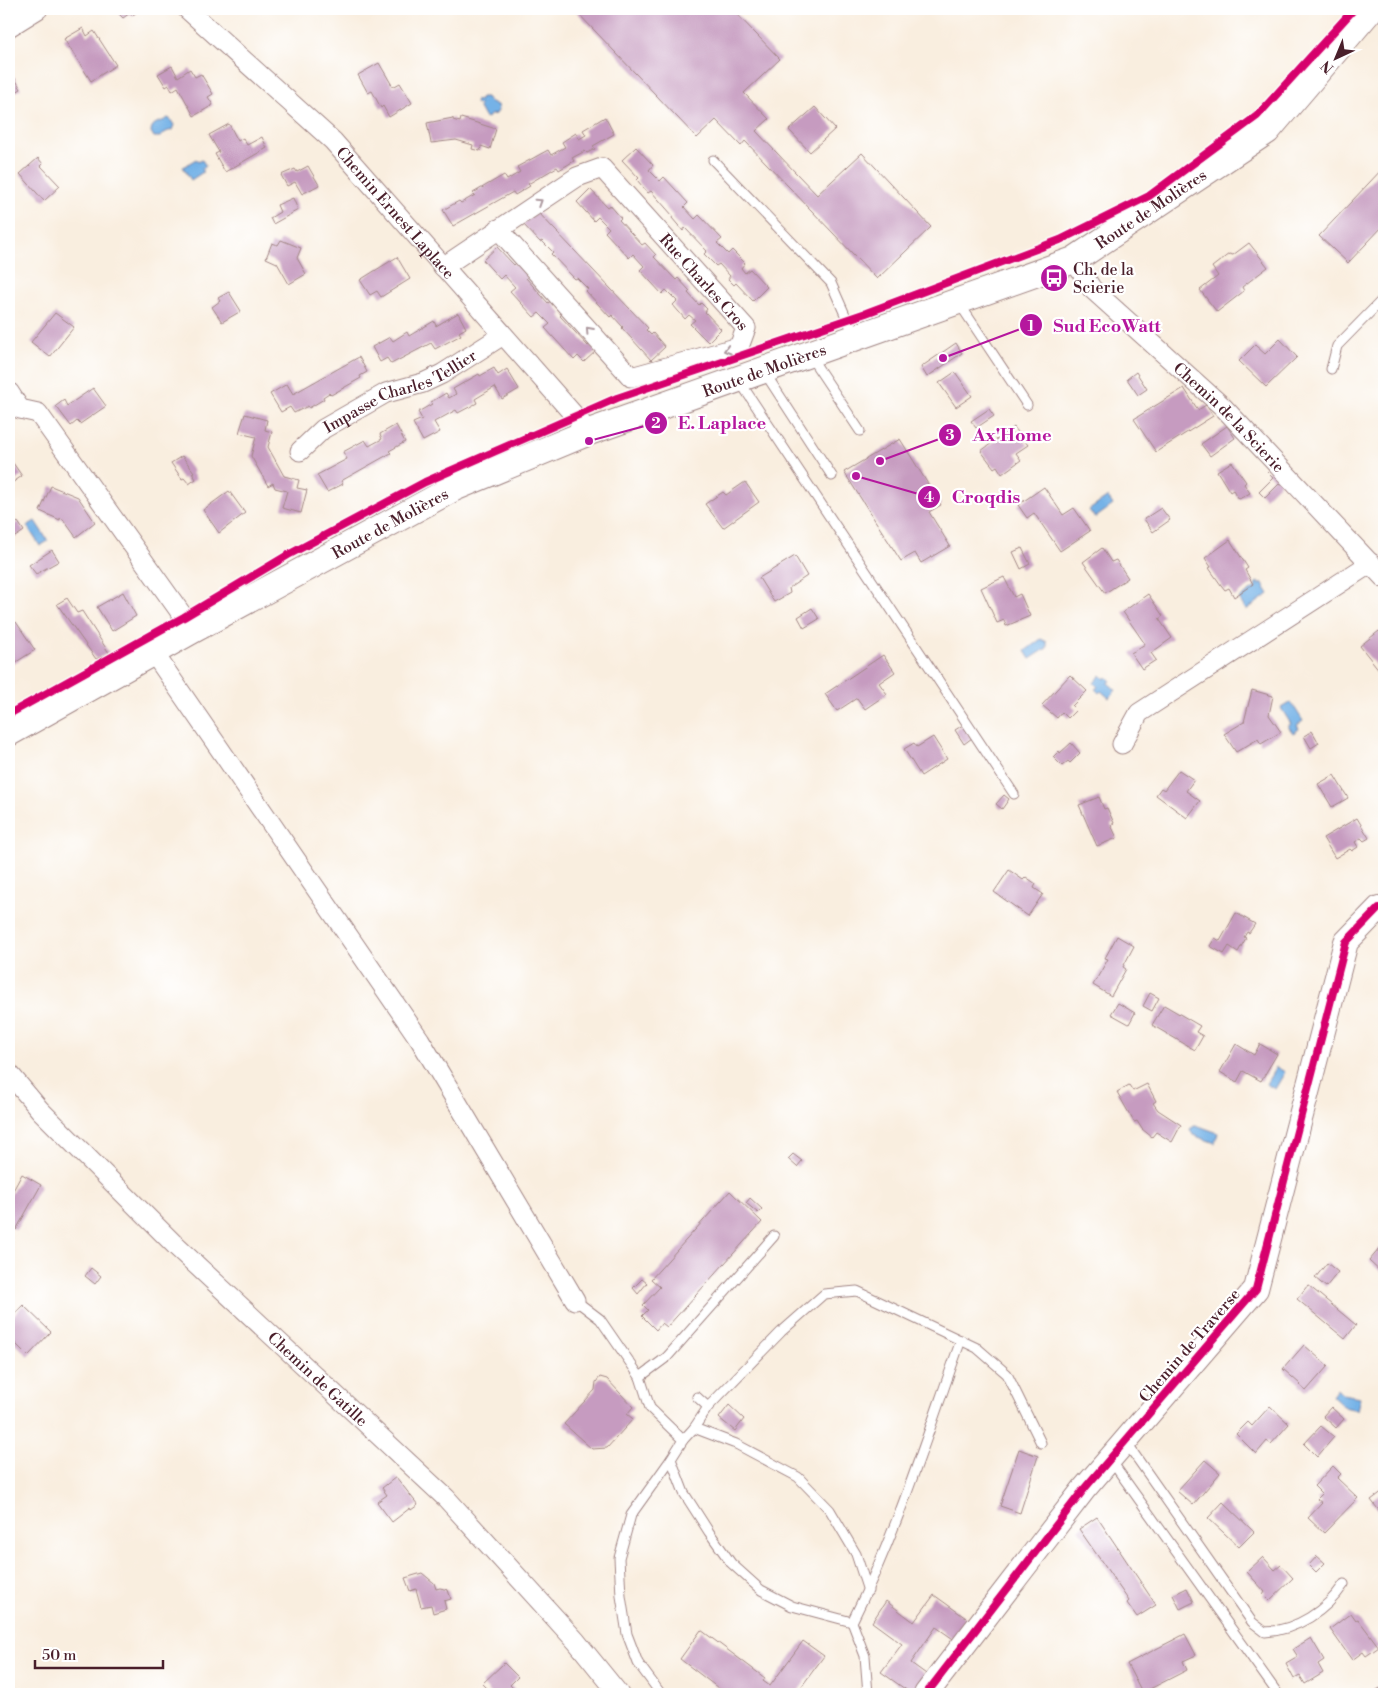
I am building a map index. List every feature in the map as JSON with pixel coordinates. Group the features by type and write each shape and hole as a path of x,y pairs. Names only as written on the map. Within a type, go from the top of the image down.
{"main road":[{"name":"Route de Molières","path":"9,733 153,652 454,488 589,432 1074,260 1267,131 1371,9"}],"street":[{"path":"9,27 38,9"},
{"name":"Chemin Ernest Laplace","path":"187,9 334,141 589,432"},
{"name":"Rue Charles Cros","path":"443,267 498,229 577,177 602,168 746,328 739,347 631,377 498,229"},
{"name":"Chemin de la Scierie","path":"1074,260 1092,289 1223,407 1384,578"},
{"name":"Impasse Charles Tellier","path":"300,451 323,429 386,393 423,383 442,374 503,335"},
{"path":"9,392 20,409 38,412 193,630"},
{"path":"1122,744 1139,713 1371,563"},
{"path":"153,652 420,1040 575,1300"},
{"name":"Chemin de Traverse","path":"926,1694 1084,1489 1256,1289 1346,942 1379,908 1384,908"},
{"name":"Chemin de Gatille","path":"9,1073 40,1110 177,1247 446,1498 570,1634 619,1694"}],"lane":[{"path":"713,160 830,283 856,337"},
{"path":"1331,369 1337,346 1384,298"},
{"path":"958,301 1027,404"},
{"path":"809,354 860,431"},
{"path":"763,370 832,476"},
{"path":"738,379 1014,794"},
{"path":"640,1377 666,1357 774,1236"},
{"path":"661,1694 638,1663 628,1634 620,1596 619,1558 631,1515 708,1407 782,1332 824,1294 857,1290 977,1348 1007,1374 1041,1443"},
{"path":"575,1300 600,1319 640,1377 650,1408 683,1440"},
{"path":"868,1694 865,1656 852,1622 868,1591 909,1487 961,1340"},
{"path":"697,1397 708,1407"},
{"path":"694,1428 736,1444 798,1477 830,1510 856,1554 868,1591"},
{"path":"1125,1441 1252,1622 1265,1632 1291,1627 1314,1615 1337,1594 1344,1584"},
{"path":"672,1459 684,1493 731,1563 761,1590 792,1606 852,1622"},
{"path":"1110,1459 1278,1694"},
{"path":"1380,1694 1384,1692"}],"water":[{"path":"481,97 486,97 497,105 498,111 496,114 490,115 488,118 484,117 479,104 476,105 475,103"},
{"path":"168,118 174,125 172,130 160,137 154,137 151,128"},
{"path":"196,159 198,162 202,160 206,166 202,169 203,172 191,180 183,167"},
{"path":"1108,497 1113,505 1095,518 1089,510"},
{"path":"35,521 48,541 40,546 27,526"},
{"path":"1258,582 1260,585 1262,583 1269,594 1246,610 1239,599 1256,587 1255,584"},
{"path":"1041,639 1047,642 1047,648 1030,659 1025,651"},
{"path":"1101,675 1111,681 1108,683 1116,690 1109,698 1101,691 1099,693 1095,689 1098,687 1094,683"},
{"path":"1291,702 1303,721 1297,725 1299,729 1293,733 1288,726 1291,724 1281,708"},
{"path":"1276,1067 1285,1072 1275,1089 1266,1084"},
{"path":"1196,1125 1218,1133 1215,1143 1193,1135 1190,1129"},
{"path":"1337,1389 1342,1394 1360,1397 1357,1410 1344,1407 1332,1396"}],"building":[{"path":"114,9 140,9 132,16 130,13 123,18"},
{"path":"574,9 732,9 780,59 744,93 769,119 756,131 817,195 862,153 931,227 877,279 745,141 741,146 716,120 697,138"},
{"path":"83,28 87,36 94,31 116,65 91,81 64,39"},
{"path":"379,63 393,87 400,83 412,103 389,117 383,106 381,108 372,91 368,93 358,75"},
{"path":"172,66 178,77 190,69 195,77 201,74 213,94 208,97 213,105 194,116 178,87 172,91 169,85 166,87 158,74"},
{"path":"9,71 21,89 9,96"},
{"path":"815,107 835,129 810,152 789,130"},
{"path":"605,117 614,134 593,146 595,149 587,153 585,151 572,158 574,161 559,170 557,167 528,184 530,186 515,195 513,192 453,226 443,210 475,195 473,193 504,175 507,180 520,172 517,167 548,150 551,155 565,147 562,142 576,133 579,139 586,135 583,130"},
{"path":"453,118 453,120 460,122 461,118 496,129 490,149 481,146 480,151 472,149 473,145 456,140 431,143 427,123"},
{"path":"229,124 238,141 243,138 247,145 262,137 267,148 225,172 215,154 219,152 209,135"},
{"path":"636,147 653,165 649,170 660,181 664,177 688,203 684,207 695,219 699,215 722,239 717,243 728,254 732,250 745,263 741,268 745,273 750,269 767,287 753,301 736,283 734,285 728,279 730,276 719,264 716,266 704,254 707,251 685,228 683,231 672,218 673,216 651,191 648,193 637,180 639,178 622,160"},
{"path":"38,158 43,164 41,166 60,186 44,201 20,174"},
{"path":"308,166 319,185 302,194 295,182 287,186 281,175 295,169 297,172"},
{"path":"1384,167 1384,225 1348,263 1319,236"},
{"path":"590,189 607,207 610,205 621,218 619,220 642,245 645,243 656,255 654,257 676,280 678,278 690,291 688,293 699,305 701,303 707,309 705,312 721,329 708,342 690,324 695,320 689,315 685,319 673,305 677,301 666,290 662,294 640,270 644,266 633,254 629,258 605,232 609,228 598,217 594,221 577,202"},
{"path":"293,198 298,210 273,224 270,218 280,212 277,205"},
{"path":"537,211 648,328 646,330 651,335 653,333 665,347 651,360 612,315 610,317 586,291 588,289 577,278 575,279 551,254 553,252 542,241 540,242 523,224"},
{"path":"281,240 301,248 297,258 306,274 289,284 277,263 266,258 272,243 278,245"},
{"path":"1249,243 1268,267 1242,287 1244,291 1217,312 1200,290 1218,276 1212,267 1229,254 1233,255"},
{"path":"497,247 514,265 516,263 528,276 526,278 548,303 551,301 562,314 560,316 588,346 590,344 596,351 584,362 578,356 574,360 545,328 550,324 539,313 534,317 510,291 515,287 504,275 500,279 483,260"},
{"path":"397,257 410,279 381,297 377,291 370,295 360,280"},
{"path":"229,292 241,311 222,322 212,307 220,301 218,298"},
{"path":"55,313 74,327 50,357 31,342"},
{"path":"458,313 466,328 459,332 461,335 435,349 431,343 391,364 387,358 380,362 372,347 390,337 393,341 407,332 409,336 434,321 436,326"},
{"path":"1280,339 1297,357 1266,387 1239,361 1255,345 1265,354"},
{"path":"956,343 962,353 927,377 921,367"},
{"path":"359,357 367,372 360,376 361,378 331,395 329,393 323,397 324,399 309,408 308,406 294,413 290,407 281,412 270,394 287,384 293,394"},
{"path":"494,368 498,375 507,369 519,389 502,399 495,387 475,399 477,403 458,413 456,410 434,422 440,432 423,441 413,423 422,419 418,412 446,393 449,398 456,394 453,389"},
{"path":"955,372 972,396 956,407 939,383"},
{"path":"1136,372 1147,389 1138,395 1127,379"},
{"path":"93,388 106,406 80,424 77,421 71,426 56,406 64,400 67,406"},
{"path":"1184,388 1198,410 1206,405 1213,416 1156,452 1134,419"},
{"path":"989,409 994,416 976,428 971,421"},
{"path":"245,414 267,420 265,430 272,432 268,447 284,476 299,480 297,488 307,490 301,513 282,508 287,491 275,488 273,483 268,486 251,456 256,437 239,433"},
{"path":"396,425 405,442 389,451 391,453 341,481 343,484 327,492 317,475 347,459 343,452 365,440 369,446 382,439 380,434"},
{"path":"1227,426 1235,438 1210,456 1201,444"},
{"path":"1014,427 1028,445 1016,453 1021,460 1002,474 997,466 994,468 981,451"},
{"path":"900,439 941,505 929,512 950,546 921,563 915,553 901,561 844,472"},
{"path":"182,456 194,472 192,473 196,479 189,484 184,478 182,479 171,463"},
{"path":"9,462 10,464 13,463 22,476 9,485"},
{"path":"1232,462 1246,482 1244,484 1250,493 1239,499 1233,490 1230,492 1217,471"},
{"path":"1272,468 1284,479 1265,498 1259,492 1273,478 1267,472"},
{"path":"745,482 759,502 723,528 705,504 723,492 726,495"},
{"path":"51,486 78,497 95,522 76,537 63,519 60,518 60,520 40,511"},
{"path":"1044,487 1063,515 1074,508 1090,531 1060,551 1034,513 1027,518 1018,505"},
{"path":"229,491 245,513 219,533 203,510"},
{"path":"1161,508 1170,520 1153,532 1144,519"},
{"path":"18,522 24,531 15,537 9,528"},
{"path":"1230,540 1248,568 1245,570 1253,584 1234,597 1229,588 1225,590 1221,585 1209,568 1211,567 1205,558"},
{"path":"1022,548 1030,564 1021,569 1013,552"},
{"path":"1102,548 1111,562 1116,560 1128,578 1105,593 1083,562"},
{"path":"52,550 59,561 36,574 29,565"},
{"path":"795,556 807,576 789,588 790,593 774,602 759,578"},
{"path":"1004,577 1014,597 1020,594 1030,616 1006,626 1004,620 997,623 981,588"},
{"path":"123,592 136,616 112,631 97,607"},
{"path":"1148,594 1163,616 1159,619 1172,638 1151,653 1156,660 1142,669 1131,653 1145,644 1123,612"},
{"path":"67,598 77,613 82,611 109,653 96,659 57,604"},
{"path":"812,608 819,619 804,628 798,617"},
{"path":"16,622 35,650 13,664 9,657 9,626"},
{"path":"1379,631 1384,637 1384,676 1360,646"},
{"path":"883,655 895,672 879,683 887,694 865,709 857,698 837,711 825,694"},
{"path":"1070,675 1087,691 1072,706 1076,710 1068,718 1062,712 1057,718 1042,705"},
{"path":"1252,690 1273,696 1269,715 1281,732 1261,744 1258,739 1236,752 1224,734 1244,722"},
{"path":"963,725 972,738 964,744 955,730"},
{"path":"1312,731 1319,743 1311,748 1304,736"},
{"path":"933,737 947,759 921,776 904,749 914,743 917,747"},
{"path":"1071,743 1080,753 1070,763 1068,761 1062,766 1053,757"},
{"path":"1179,770 1194,780 1186,791 1200,801 1187,818 1156,795 1161,788 1164,790"},
{"path":"1334,775 1348,798 1332,807 1318,784"},
{"path":"1004,795 1009,799 1002,809 996,804"},
{"path":"1099,797 1104,809 1107,808 1114,823 1111,825 1117,838 1097,846 1079,805"},
{"path":"1357,818 1369,838 1364,841 1361,838 1355,842 1358,847 1352,851 1350,849 1335,858 1323,838"},
{"path":"1009,870 1023,880 1026,877 1036,884 1034,888 1043,894 1028,916 994,892"},
{"path":"1236,913 1255,924 1249,933 1247,932 1244,937 1246,938 1238,952 1229,946 1224,954 1210,946 1215,938 1220,941"},
{"path":"1117,936 1134,946 1123,967 1126,969 1111,996 1093,985 1108,959 1105,958"},
{"path":"1150,993 1159,998 1152,1011 1143,1006"},
{"path":"1118,1003 1135,1013 1129,1024 1111,1014"},
{"path":"1164,1005 1200,1026 1196,1032 1203,1036 1195,1050 1152,1025"},
{"path":"1236,1044 1254,1055 1260,1044 1277,1054 1261,1081 1243,1071 1237,1082 1220,1072"},
{"path":"1147,1084 1156,1101 1153,1103 1158,1110 1181,1125 1172,1142 1156,1132 1152,1137 1142,1129 1137,1121 1134,1122 1117,1092 1129,1085 1133,1091"},
{"path":"793,1154 802,1161 797,1167 788,1159"},
{"path":"22,1174 41,1185 16,1230 9,1226 9,1198"},
{"path":"730,1191 762,1222 667,1327 662,1323 656,1330 642,1316 648,1310 643,1305 660,1287 651,1279"},
{"path":"750,1198 762,1209 758,1213 746,1203"},
{"path":"1380,1248 1382,1250 1384,1248 1384,1275 1369,1261"},
{"path":"1327,1263 1338,1272 1326,1287 1315,1278"},
{"path":"91,1268 101,1276 95,1284 85,1276"},
{"path":"642,1279 647,1283 638,1294 633,1288"},
{"path":"1308,1285 1356,1325 1345,1339 1297,1299"},
{"path":"23,1305 51,1332 28,1356 9,1337 9,1320"},
{"path":"1304,1345 1328,1366 1306,1391 1283,1369"},
{"path":"600,1377 607,1379 633,1407 627,1414 633,1419 607,1448 592,1449 564,1424 595,1390 596,1382"},
{"path":"729,1405 744,1419 735,1431 719,1418"},
{"path":"1270,1406 1289,1424 1271,1444 1267,1441 1256,1454 1236,1434 1248,1422 1252,1426"},
{"path":"1331,1407 1344,1419 1336,1428 1323,1416"},
{"path":"1321,1426 1334,1437 1317,1457 1304,1444"},
{"path":"1019,1449 1038,1456 1020,1513 1000,1506"},
{"path":"1205,1460 1220,1473 1193,1505 1177,1491"},
{"path":"1333,1466 1341,1474 1337,1478 1358,1498 1324,1533 1308,1518 1322,1503 1317,1499 1322,1494 1314,1486"},
{"path":"396,1477 418,1505 411,1510 410,1508 392,1522 377,1502 387,1495 382,1488"},
{"path":"1383,1491 1384,1493 1383,1516 1371,1500"},
{"path":"1223,1502 1254,1532 1239,1547 1208,1518"},
{"path":"1097,1517 1156,1605 1137,1617 1127,1603 1129,1601 1079,1529"},
{"path":"1317,1556 1325,1563 1316,1572 1309,1565"},
{"path":"1263,1557 1275,1570 1281,1565 1293,1578 1269,1601 1263,1595 1265,1592 1247,1572"},
{"path":"422,1573 434,1583 436,1589 448,1590 451,1599 444,1601 446,1609 433,1613 431,1605 421,1607 416,1589 410,1591 405,1578"},
{"path":"1187,1588 1194,1602 1180,1609 1173,1595"},
{"path":"934,1595 973,1623 959,1643 936,1627 911,1663 933,1679 922,1694 912,1694 881,1672 902,1644 872,1622 886,1601 914,1622"},
{"path":"1351,1613 1356,1620 1358,1619 1379,1647 1366,1656 1363,1652 1352,1660 1330,1629"},
{"path":"701,1630 765,1678 763,1681 770,1686 803,1641 824,1656 796,1694 726,1694 680,1659"},
{"path":"1185,1634 1196,1655 1183,1661 1187,1670 1142,1693 1127,1664"},
{"path":"1311,1638 1324,1660 1318,1664 1323,1673 1305,1684 1300,1676 1294,1679 1286,1664 1298,1657 1293,1649"},
{"path":"504,1663 518,1677 510,1685 519,1694 492,1694 482,1684"}],"cycle path":[{"path":"9,714 184,617 288,555 425,482 617,398 866,313 1060,240 1149,196 1257,116 1354,9"},
{"path":"926,1694 1084,1489 1256,1289 1346,942 1379,908 1384,908"}],"place":[{"name":"Ch. de la Scierie","path":"1054,278"},
{"name":"Sud EcoWatt","path":"943,358"},
{"name":"E. Laplace","path":"589,441"},
{"name":"Ax'Home","path":"880,461"},
{"name":"Croqdis","path":"856,476"}]}
